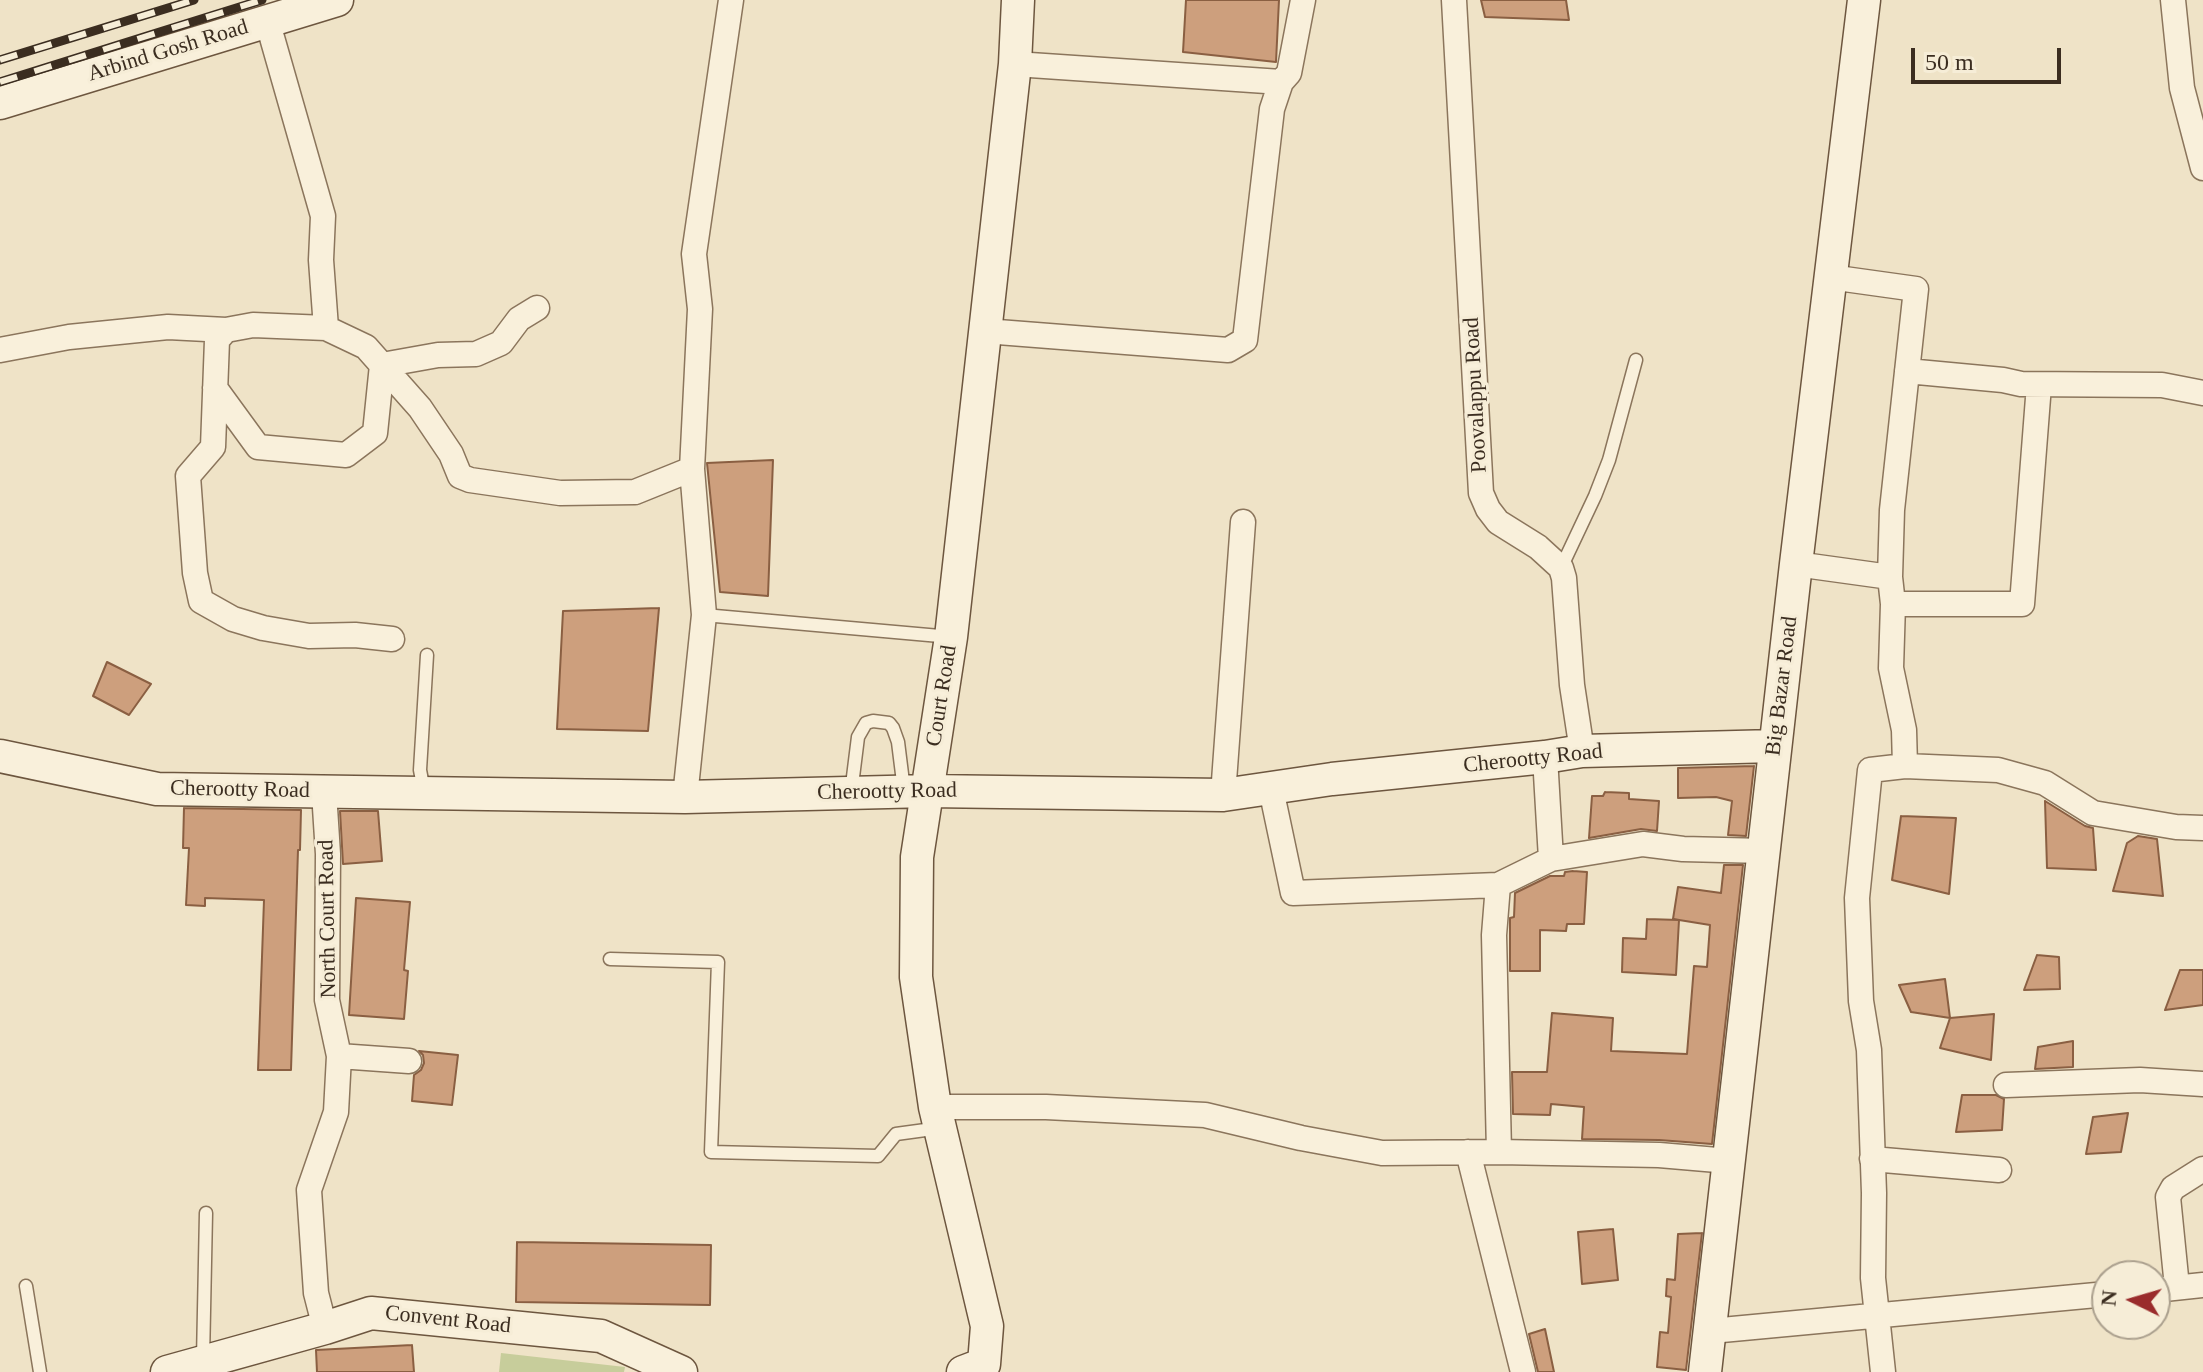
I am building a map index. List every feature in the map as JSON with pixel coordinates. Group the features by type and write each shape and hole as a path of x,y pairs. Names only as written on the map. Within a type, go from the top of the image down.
{"street":[{"name":"Arbind Gosh Road","path":"0,103 337,0"},
{"path":"685,797 704,615 692,469 700,309 694,254 731,0"},
{"name":"Court Road","path":"981,1369 987,1326 937,1118 916,977 916,791 951,637 1015,64 1018,0"},
{"path":"985,331 1228,350 1245,340 1272,109 1281,82 1289,73 1303,0"},
{"name":"Poovalappu Road","path":"1454,0 1481,493 1498,522 1538,547 1561,568"},
{"name":"Big Bazar Road","path":"1705,1372 1796,564 1864,0"},
{"path":"2173,0 2182,88 2203,168"},
{"path":"267,20 323,216 321,260 326,328"},
{"path":"1015,64 1281,82"},
{"path":"1830,277 1916,289 1892,510 1890,577 1893,604 1891,668 1904,730 1905,766"},
{"path":"382,365 438,355 476,354 501,343 519,319 537,308"},
{"path":"0,350 69,337 168,327 226,330 253,325 326,328 366,347 420,408 451,454 460,476 470,480 560,493 635,492 692,469"},
{"path":"226,330 217,340 213,447 188,476 195,573 201,601 233,619 263,628 309,636 355,635 392,639"},
{"path":"215,388 258,447 346,455 375,433 382,365"},
{"path":"1907,371 2039,385 2162,385 2203,393"},
{"path":"1893,604 2022,604 2039,385"},
{"path":"1223,795 1243,522"},
{"path":"1796,564 1890,577"},
{"path":"1561,568 1572,685 1582,751"},
{"name":"Cherootty Road","path":"0,756 157,789 685,797 916,791 1223,795 1332,779 1582,751 1775,746"},
{"path":"1545,757 1551,859"},
{"path":"1883,1372 1873,1278 1874,1193 1869,1050 1861,1001 1857,898 1870,770 1905,766 1998,770 2045,783 2093,813 2176,827 2203,828"},
{"path":"1271,789 1293,893 1498,885 1551,859 1643,844 1683,849 1764,851"},
{"name":"North Court Road","path":"324,792 328,854 327,1000 339,1056 336,1112 309,1190 316,1293 325,1328"},
{"path":"1498,885 1494,935 1499,1152"},
{"path":"339,1056 409,1061"},
{"path":"2006,1085 2140,1080 2203,1084"},
{"path":"937,1118 1046,1107 1205,1115 1382,1153 1659,1155 1729,1161"},
{"path":"1468,1152 1523,1372"},
{"path":"1872,1159 1999,1170"},
{"path":"2167,1260 2168,1197 2173,1188 2203,1169"},
{"path":"2171,1288 2203,1285"},
{"path":"1711,1331 2091,1295"},
{"name":"Convent Road","path":"167,1372 371,1313 601,1336 650,1365 681,1372"}],"lane":[{"path":"1561,568 1609,460 1636,360"},
{"path":"704,615 951,637"},
{"path":"424,791 420,770 427,655"},
{"path":"851,793 858,737 866,723 873,721 889,723 893,728 916,791"},
{"path":"610,959 718,962 711,1152 878,1156 896,1134 937,1118"},
{"path":"203,1362 206,1213"},
{"path":"26,1286 40,1372"}],"green space":[{"path":"501,1353 625,1367 624,1372 499,1372"}],"building":[{"path":"1186,0 1279,0 1276,62 1183,52"},
{"path":"1481,0 1566,0 1569,20 1485,17"},
{"path":"773,460 768,596 720,592 707,463"},
{"path":"659,608 648,731 557,729 563,611"},
{"path":"107,662 151,684 129,715 93,696"},
{"path":"1754,766 1746,836 1728,835 1732,801 1716,797 1678,798 1678,768"},
{"path":"1605,792 1629,793 1629,799 1659,801 1657,831 1641,829 1589,838 1592,796 1603,796"},
{"path":"2045,801 2093,828 2096,870 2047,868"},
{"path":"184,808 301,810 291,1070 258,1070 264,900 205,898 205,906 186,905 189,848 183,848"},
{"path":"340,811 378,811 382,861 343,864"},
{"path":"1901,816 1956,818 1949,894 1892,880"},
{"path":"2138,836 2157,839 2163,896 2113,891 2127,843"},
{"path":"1724,865 1743,865 1712,1144 1582,1139 1584,1107 1551,1104 1550,1115 1513,1114 1512,1072 1547,1072 1552,1013 1613,1018 1611,1051 1687,1054 1694,966 1707,967 1710,925 1673,919 1678,887 1721,893"},
{"path":"1565,872 1587,872 1584,924 1567,924 1566,931 1540,930 1540,971 1510,971 1510,918 1514,917 1515,893 1550,876 1564,876"},
{"path":"356,898 410,902 404,970 408,971 404,1019 349,1015"},
{"path":"1647,919 1679,920 1676,975 1622,972 1623,938 1646,939"},
{"path":"2037,955 2059,957 2060,989 2024,990"},
{"path":"2180,970 2203,970 2203,1005 2165,1010"},
{"path":"1945,979 1950,1018 1911,1012 1899,985"},
{"path":"1994,1014 1991,1060 1940,1048 1950,1018"},
{"path":"2073,1041 2073,1067 2035,1069 2038,1047"},
{"path":"419,1051 458,1055 452,1105 412,1101 414,1075 424,1063"},
{"path":"1962,1095 1996,1095 2004,1099 2002,1130 1956,1132"},
{"path":"2128,1113 2121,1152 2086,1154 2093,1117"},
{"path":"1613,1229 1618,1280 1582,1284 1578,1232"},
{"path":"1702,1233 1686,1370 1657,1367 1660,1332 1668,1333 1671,1297 1666,1296 1667,1279 1675,1280 1678,1234"},
{"path":"517,1242 711,1245 710,1305 516,1302"},
{"path":"1545,1329 1554,1372 1538,1372 1529,1334"},
{"path":"412,1345 414,1372 317,1372 316,1350"}],"railway":[{"path":"0,60 194,0"},
{"path":"0,82 262,0"}]}
